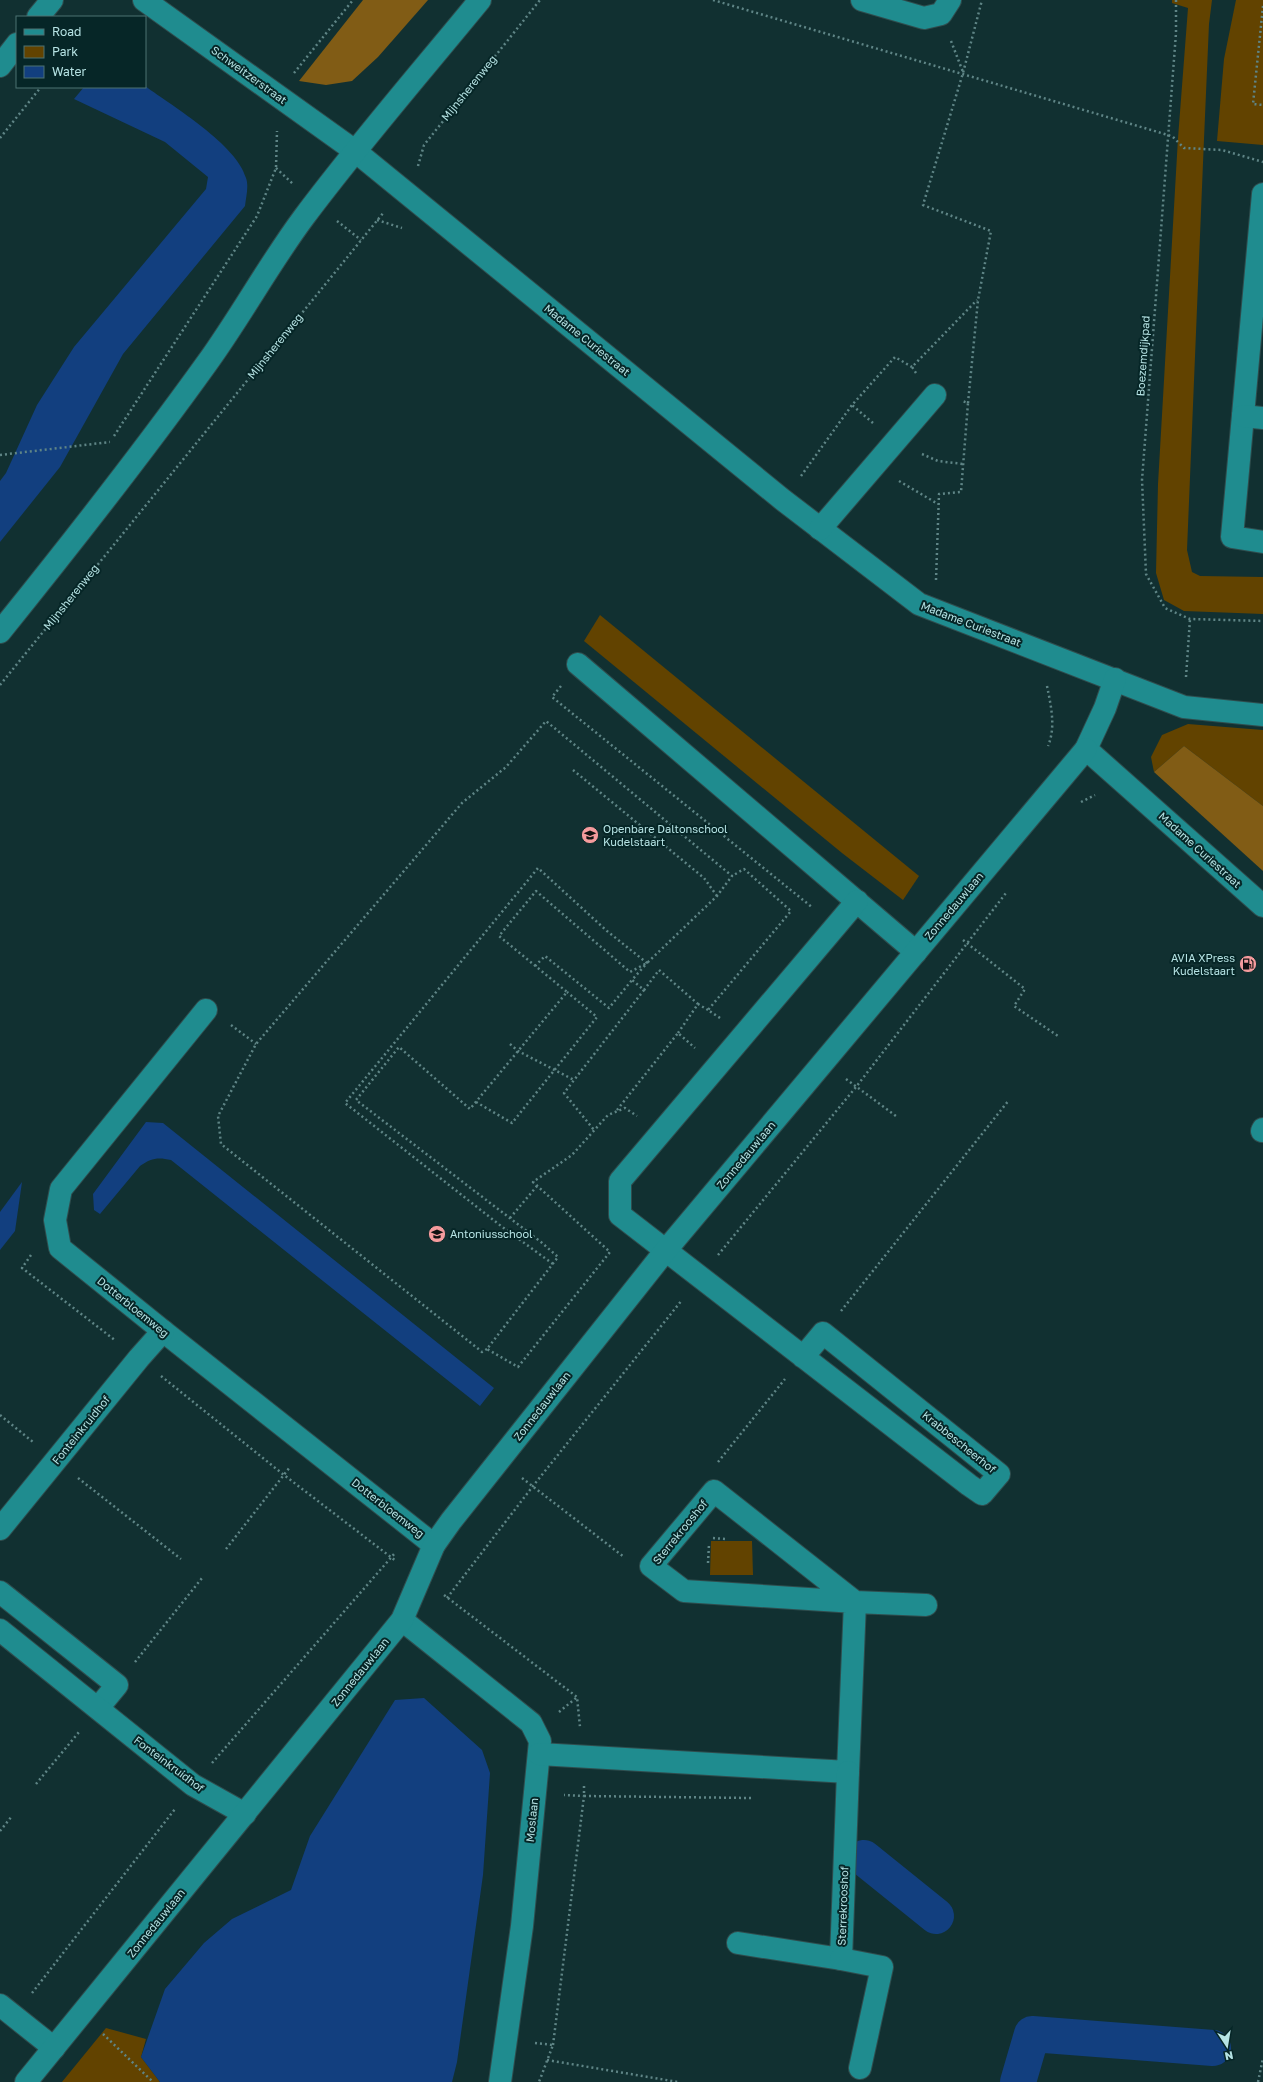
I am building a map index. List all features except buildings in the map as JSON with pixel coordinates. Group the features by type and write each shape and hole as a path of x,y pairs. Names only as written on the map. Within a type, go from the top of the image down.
{"street":[{"path":"39,16 52,0"},
{"name":"Schweitzerstraat","path":"144,0 355,151"},
{"path":"0,632 67,550 156,433 208,362 304,218 355,151 480,0"},
{"path":"862,0 924,18 945,7"},
{"path":"0,66 16,45"},
{"name":"Madame Curiestraat","path":"355,151 783,500 918,604 1184,707 1263,715"},
{"path":"1263,194 1253,417 1232,537 1263,542"},
{"path":"820,529 934,395"},
{"path":"578,664 916,952"},
{"path":"1086,749 1105,708 1115,679"},
{"name":"Madame Curiestraat","path":"1086,749 1263,906"},
{"name":"Zonnedauwlaan","path":"26,2082 402,1620 434,1545 499,1460 666,1250 1086,749"},
{"path":"660,1133 857,901"},
{"name":"Dotterbloemweg","path":"206,1010 61,1189 54,1220 60,1248 163,1332 434,1545"},
{"name":"Krabbescheerhof","path":"660,1133 620,1181 620,1215 982,1494 999,1474 823,1333"},
{"name":"Fonteinkruidhof","path":"0,1529 139,1358 163,1332"},
{"path":"803,1357 823,1333"},
{"name":"Sterrekrooshof","path":"855,1602 714,1491 651,1566 684,1591 855,1602 926,1604"},
{"path":"0,1592 117,1685 98,1708"},
{"name":"Sterrekrooshof","path":"738,1943 841,1959 855,1602"},
{"name":"Moslaan","path":"402,1620 531,1723 540,1741 522,1926 506,2038 503,2082"},
{"name":"Fonteinkruidhof","path":"0,1630 193,1785 245,1814"},
{"path":"539,1754 848,1772"},
{"path":"841,1959 882,1967 860,2068"},
{"path":"0,2005 54,2048"}],"path":[{"path":"277,95 353,0"},
{"name":"Mijnsherenweg","path":"0,685 402,189 415,171 424,145 540,0"},
{"path":"713,0 1168,135 1173,137 1184,148 1222,150 1263,162"},
{"path":"934,610 939,494 961,492 978,300 990,231 923,205 963,73 982,0"},
{"name":"Boezemdijkpad","path":"1176,0 1176,33 1142,480 1146,574 1165,608 1190,619 1263,620"},
{"path":"1263,6 1253,104 1263,105"},
{"path":"945,7 963,73"},
{"path":"0,138 40,88"},
{"path":"0,455 110,443 257,216 276,168 277,129"},
{"path":"968,403 934,395 912,367 978,300"},
{"path":"783,500 852,405"},
{"path":"873,467 938,504"},
{"path":"1184,707 1190,619"},
{"path":"578,664 552,697 835,926"},
{"path":"567,992 470,1109 399,1047 356,1100 510,1218 558,1257 487,1349 482,1352 221,1144 218,1116 256,1044 462,803 506,767 546,720 732,876"},
{"path":"573,770 704,878 717,896"},
{"path":"1080,803 1123,782"},
{"path":"553,1264 501,1226 345,1103 538,868 607,931 647,963"},
{"path":"535,966 545,956 610,1008 647,963 717,896 732,876 744,870 791,911 708,1010"},
{"path":"447,1598 533,1486 700,1277 856,1087 968,944 1010,887"},
{"path":"476,1102 512,1123 597,1017 499,936 536,890 630,972 647,963"},
{"path":"941,922 1025,989 1014,1006 1058,1036"},
{"path":"594,1130 564,1093 659,970 698,1004 743,1035"},
{"path":"632,980 644,990"},
{"path":"616,1112 678,1033 698,1004"},
{"path":"678,1033 716,1067"},
{"path":"510,1044 518,1051 556,1069 574,1080"},
{"path":"823,1062 896,1116"},
{"path":"823,1333 1009,1100"},
{"path":"487,1349 518,1367 610,1252 533,1182 572,1156 608,1115 625,1108 660,1133"},
{"path":"510,1218 537,1186"},
{"path":"54,1220 22,1268 139,1358 390,1558 420,1576 577,1697 584,1756 584,1796 553,2046 539,2082"},
{"path":"714,1491 708,1474 803,1357"},
{"path":"0,1415 181,1559"},
{"path":"226,1549 308,1446"},
{"path":"499,1460 638,1567 651,1566"},
{"path":"708,1567 709,1538 731,1539"},
{"path":"117,1685 202,1578"},
{"path":"36,1784 98,1708"},
{"path":"535,1794 752,1798"},
{"path":"0,1831 12,1816"},
{"path":"81,2015 154,2082"},
{"path":"506,2038 553,2046"},
{"path":"1258,2082 1263,2058"},
{"path":"547,2060 678,2082"}],"green space":[{"path":"1172,0 1212,0 1209,24 1187,550 1192,572 1200,576 1263,577 1263,614 1184,611 1164,600 1156,573 1158,484 1178,138 1188,8 1172,3"},
{"path":"1236,0 1263,0 1263,145 1217,141 1224,59"},
{"path":"600,615 919,876 903,900 842,853 584,641"},
{"path":"1188,724 1263,730 1263,806 1184,746 1154,772 1151,757 1162,735"},
{"path":"711,1541 752,1541 753,1575 710,1575"},
{"path":"106,2028 146,2039 141,2057 160,2082 62,2082"}],"shaded area":[{"path":"363,0 428,0 378,57 352,81 326,85 299,81"},
{"path":"1184,746 1263,806 1263,871 1154,772"}],"water":[{"path":"146,87 218,140 240,165 247,181 245,206 123,354 60,467 0,542 0,481 6,473 37,405 74,347 206,189 208,177 165,142 74,99 83,88 146,88"},
{"path":"146,1122 163,1123 494,1388 480,1406 171,1160 155,1159 144,1163 100,1214 94,1210 93,1194"},
{"path":"22,1182 15,1231 0,1250 0,1212"},
{"path":"424,1698 482,1750 490,1773 483,1875 457,2062 452,2082 160,2082 141,2057 165,1989 204,1943 232,1919 291,1890 310,1836 395,1700"}],"waterway":[{"path":"864,1858 936,1916"},
{"path":"1018,2082 1032,2034 1213,2048"}],"place":[{"name":"Openbare Daltonschool Kudelstaart","path":"590,835"},
{"name":"AVIA XPress Kudelstaart","path":"1248,964"},
{"name":"Antoniusschool","path":"437,1234"}]}
